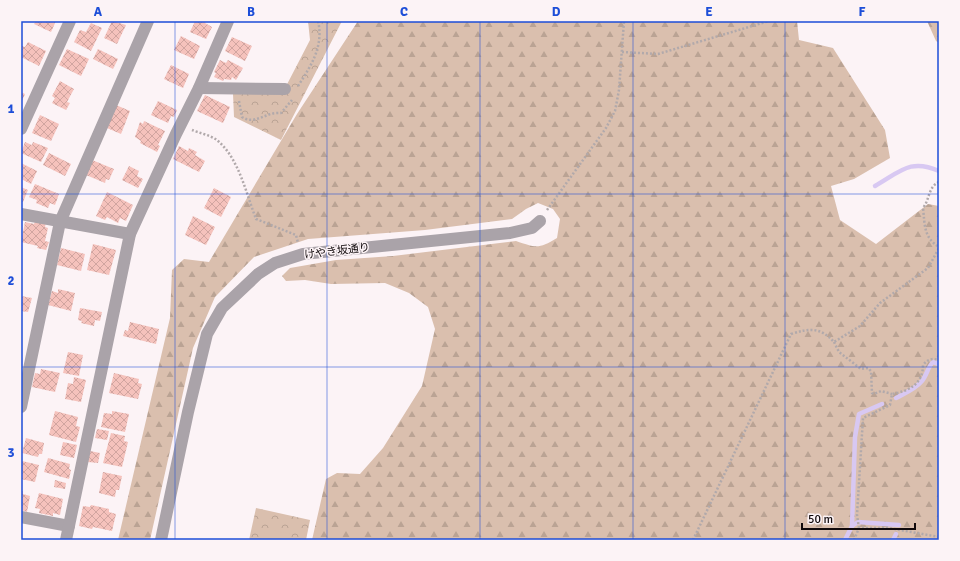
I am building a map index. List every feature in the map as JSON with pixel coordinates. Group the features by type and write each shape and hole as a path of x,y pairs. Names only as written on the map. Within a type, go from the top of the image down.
{"street":[{"path":"21,130 70,21"},
{"path":"21,407 60,222 148,21"},
{"path":"66,540 130,234 180,125 199,88 228,21"},
{"path":"199,88 291,92"},
{"path":"21,214 130,234"},
{"name":"けやき坂通り","path":"161,540 188,412 207,334 222,308 243,287 276,263 298,255 510,233 532,228 540,221"},
{"path":"21,517 69,526"}],"path":[{"path":"238,89 242,117 246,120 254,120 268,114 282,113 290,103 291,92 313,61 319,47 321,32 318,21"},
{"path":"540,221 564,185 606,128 615,111 619,90 624,21"},
{"path":"622,52 658,54 769,21"},
{"path":"180,125 217,140 233,162 256,219 296,235 298,239 298,255"},
{"path":"834,342 860,326 880,303 928,268 939,248 926,236 922,208 927,202 928,194 934,184 939,182"},
{"path":"693,540 792,334 808,329 817,330 829,337 834,342 839,352 861,369 868,368 871,371 872,393 874,394 881,391 892,394 906,390 916,383 923,374 923,365 927,360 934,358 939,360"},
{"path":"854,540 859,528 858,515 863,418 890,406 892,394"},
{"path":"859,528 889,528 939,538"}],"green space":[{"path":"308,21 342,21 281,140 234,117 233,94 282,94 310,40"},
{"path":"358,21 797,21 799,40 833,48 885,130 890,158 854,179 831,186 840,220 876,244 928,204 939,206 939,540 312,540 326,479 337,473 360,474 383,448 422,386 435,329 428,307 409,293 385,283 331,284 305,280 286,281 282,276 290,268 336,260 393,256 516,241 533,246 541,246 557,238 560,219 553,209 538,203 512,219 425,230 308,239 254,257 215,297 193,348 150,540 118,540 170,318 172,270 184,259 209,262 297,114"},
{"path":"927,21 939,21 939,43 936,41"},
{"path":"256,508 310,520 306,540 249,540"},
{"path":"265,529 291,534 289,540 263,540"}],"building":[{"path":"36,21 56,21 51,32 34,24"},
{"path":"112,21 126,25 117,44 104,38"},
{"path":"195,21 206,21 205,23 212,27 206,39 190,32"},
{"path":"91,23 102,28 91,51 74,42 80,30 86,32"},
{"path":"181,36 200,46 194,59 174,50"},
{"path":"232,37 252,46 245,61 225,51"},
{"path":"28,42 46,51 39,66 21,57 22,46 25,47"},
{"path":"67,49 89,59 81,76 59,65"},
{"path":"98,49 118,59 113,69 93,59"},
{"path":"220,60 226,63 228,60 243,68 236,80 232,77 231,80 224,79 223,81 214,77 216,73 214,72"},
{"path":"171,65 189,74 183,88 164,79"},
{"path":"60,81 74,89 67,102 70,103 66,110 52,103 55,98 52,96"},
{"path":"21,92 25,94 21,103"},
{"path":"205,95 230,107 223,123 197,111"},
{"path":"158,101 177,110 174,117 171,116 168,123 151,115"},
{"path":"116,105 130,111 121,134 107,128"},
{"path":"40,115 59,124 51,141 32,133"},
{"path":"144,121 165,131 158,145 160,146 157,152 140,143 141,141 135,137 140,122 143,124"},
{"path":"25,142 32,145 33,142 48,148 41,162 21,153"},
{"path":"179,146 188,151 189,148 197,152 195,155 205,161 199,172 173,159"},
{"path":"49,153 71,164 65,176 43,165"},
{"path":"92,160 114,169 109,180 106,179 105,183 86,175"},
{"path":"21,163 37,171 31,184 21,179"},
{"path":"129,166 139,171 137,176 143,179 138,188 122,180"},
{"path":"35,184 59,194 55,205 50,203 48,208 36,203 37,200 29,197"},
{"path":"21,187 28,190 23,202 21,201"},
{"path":"214,188 231,197 221,217 204,208"},
{"path":"107,192 133,205 126,221 120,218 118,223 107,217 105,220 96,216"},
{"path":"193,216 215,227 206,245 185,235"},
{"path":"36,219 46,222 45,227 48,228 45,241 49,242 46,250 37,248 38,246 21,242 25,222 34,224"},
{"path":"93,244 116,250 109,275 87,270"},
{"path":"61,248 85,254 81,271 57,265"},
{"path":"58,289 75,293 71,311 48,305 52,291 58,293"},
{"path":"21,296 32,298 28,312 21,311"},
{"path":"80,308 102,312 100,321 95,320 94,326 81,323 82,321 78,320"},
{"path":"130,322 159,329 156,344 123,336 125,330 128,331"},
{"path":"68,352 83,355 79,376 63,373"},
{"path":"41,369 60,373 55,392 32,387 35,373 40,374"},
{"path":"114,373 139,379 138,383 142,384 138,399 109,393"},
{"path":"74,377 86,380 81,402 65,399 68,383 73,384"},
{"path":"55,411 78,417 76,426 80,427 76,442 49,435"},
{"path":"112,411 129,414 125,432 101,427 104,413 112,414"},
{"path":"97,429 109,431 107,440 95,438"},
{"path":"111,433 125,436 124,441 128,442 122,467 103,463"},
{"path":"26,438 44,443 42,454 39,454 38,457 22,453"},
{"path":"63,442 77,445 74,458 60,455"},
{"path":"90,451 100,453 98,463 88,462"},
{"path":"48,458 70,464 69,469 71,470 69,479 44,472"},
{"path":"22,461 39,465 35,482 21,479"},
{"path":"103,472 122,476 119,490 116,490 115,497 99,493"},
{"path":"55,480 66,483 65,489 54,487"},
{"path":"21,491 23,491 23,494 30,496 27,512 21,510"},
{"path":"39,493 63,499 60,515 53,513 53,516 39,513 40,509 35,508"},
{"path":"91,505 109,509 109,512 116,514 112,531 79,526 83,506 90,507"}],"waterway":[{"path":"875,186 906,168 913,166 929,167 939,171"},
{"path":"896,398 910,391 919,384 923,380 933,362 939,364"},
{"path":"845,540 852,526 855,437 859,414 882,404"},
{"path":"852,526 858,522 899,525"},
{"path":"893,540 896,534"}]}
